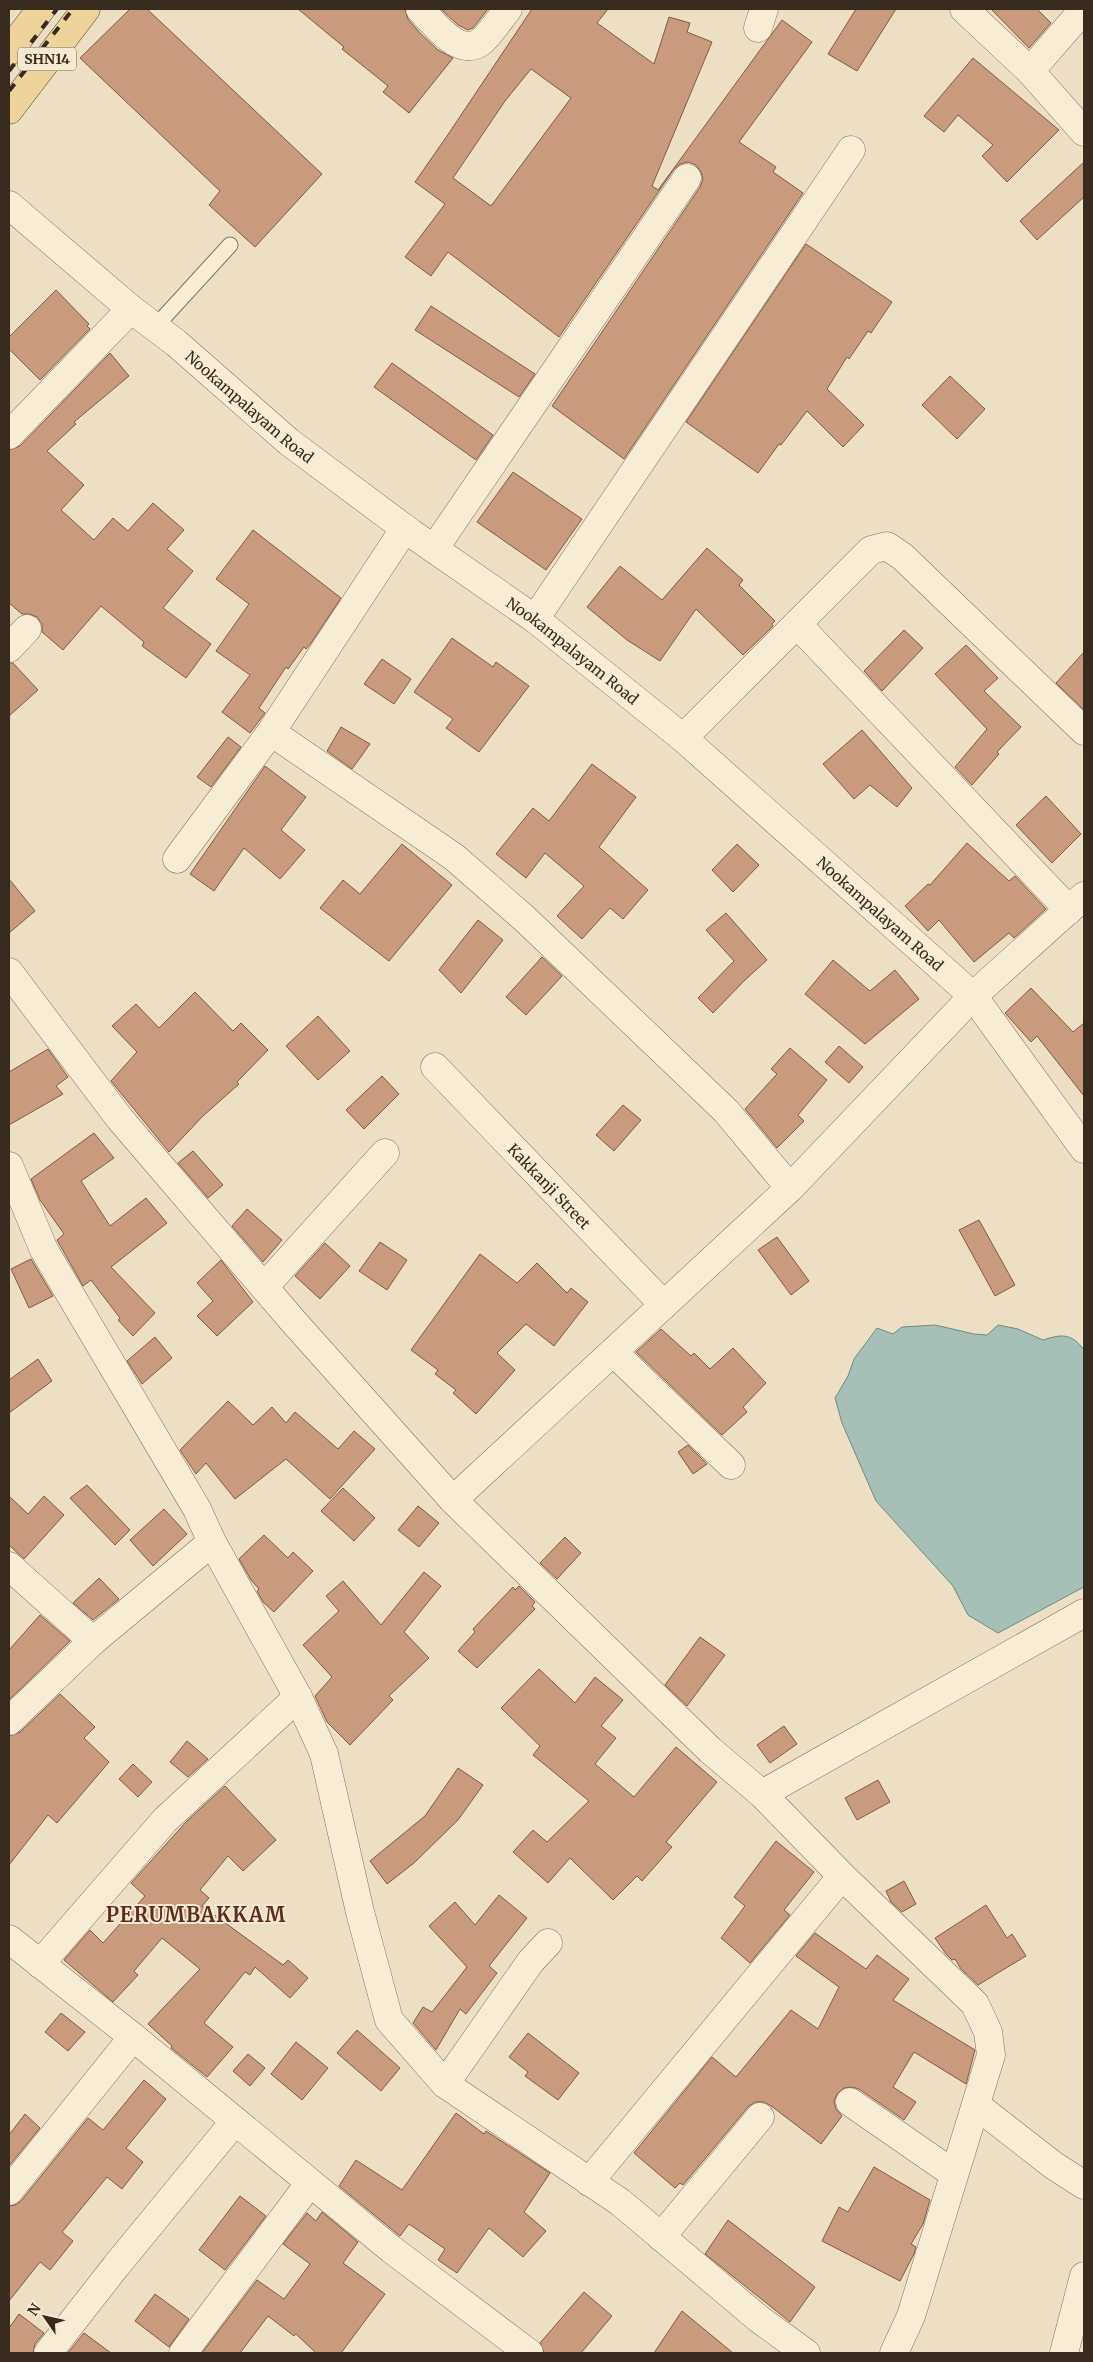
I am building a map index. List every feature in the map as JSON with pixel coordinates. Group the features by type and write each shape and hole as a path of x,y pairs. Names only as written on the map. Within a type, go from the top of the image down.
{"main road":[{"name":"SHN14","path":"9,51 41,9"},
{"name":"SHN14","path":"9,110 86,9"}],"street":[{"path":"420,9 454,41 464,47 473,47 483,40 508,9"},
{"path":"964,9 1030,71 1084,132"},
{"path":"1030,71 1084,9"},
{"path":"535,619 851,150"},
{"path":"434,549 687,178"},
{"name":"Nookampalayam Road","path":"9,205 132,309 176,343 289,442 434,549 535,619 683,738 973,996 1084,1149"},
{"path":"9,435 132,309"},
{"path":"177,859 271,732 405,528"},
{"path":"683,738 871,550 886,546 902,557 1084,731"},
{"path":"454,1500 790,1188 973,996 1077,903 797,624"},
{"path":"271,732 454,857 525,919 726,1111 790,1188"},
{"path":"9,972 120,1119 264,1287 454,1500 710,1750 762,1794 842,1876 975,2004 988,2032 991,2055 911,2316 894,2353"},
{"name":"Kakkanji Street","path":"435,1068 664,1305"},
{"path":"264,1287 384,1153"},
{"path":"9,1166 44,1250 197,1509 212,1542 298,1697 324,1754 360,1912 389,2020 445,2084 620,2202 759,2318 806,2353"},
{"path":"613,1352 731,1465"},
{"path":"9,1721 93,1641 212,1542"},
{"path":"9,1566 93,1641"},
{"path":"762,1794 1084,1613"},
{"path":"40,1964 165,1820 298,1697"},
{"path":"589,2182 842,1876"},
{"path":"9,1939 133,2037 391,2249 529,2353"},
{"path":"445,2084 531,1961 548,1943"},
{"path":"9,2191 133,2037"},
{"path":"850,2102 954,2174"},
{"path":"976,2105 1053,2165 1084,2185"},
{"path":"662,2237 760,2117"},
{"path":"48,2353 116,2266 235,2121"},
{"path":"183,2353 310,2184"},
{"path":"1064,2353 1084,2276"}],"lane":[{"path":"155,327 230,245"}],"water":[{"path":"935,1325 987,1335 998,1325 1018,1329 1043,1340 1066,1336 1075,1340 1084,1350 1084,1587 998,1633 968,1615 953,1586 876,1501 842,1423 835,1398 848,1376 854,1359 877,1328 893,1334 902,1327"}],"building":[{"path":"130,9 147,9 322,174 255,247 209,205 220,191 80,58"},
{"path":"298,9 405,9 408,19 421,34 438,50 453,58 409,113 383,92 388,86 342,49 344,47"},
{"path":"441,9 488,9 473,28 468,30 458,25"},
{"path":"532,9 608,9 597,23 654,64 669,17 690,23 687,32 712,42 652,186 658,190 782,20 812,42 739,142 776,167 773,172 803,193 624,459 552,406 700,187 703,179 701,172 696,165 688,162 680,164 674,169 559,337 448,252 431,276 405,257 445,204 415,182","holes":["531,69 571,98 491,206 453,178 505,101"]},
{"path":"856,9 896,9 857,71 828,54"},
{"path":"991,9 1037,9 1051,23 1029,48"},
{"path":"973,58 1059,130 1007,182 982,156 993,145 958,115 944,132 924,116"},
{"path":"1084,162 1084,197 1037,240 1020,221"},
{"path":"806,244 892,302 871,333 868,331 849,359 847,357 827,389 864,425 843,447 807,411 781,445 779,444 758,473 686,422"},
{"path":"56,290 89,324 87,326 90,329 40,380 9,349 9,337"},
{"path":"431,306 535,374 519,397 415,330"},
{"path":"110,353 129,376 74,422 76,424 47,451 84,485 61,510 94,540 113,518 128,531 153,503 184,530 167,549 193,571 163,608 211,644 186,678 142,646 144,642 101,606 63,650 42,632 42,624 37,617 30,614 22,614 9,603 9,450 20,446"},
{"path":"392,363 493,435 476,460 374,387"},
{"path":"950,376 985,409 957,439 922,405"},
{"path":"513,472 582,519 546,570 477,522"},
{"path":"253,530 341,598 311,643 306,649 304,647 288,669 286,667 259,708 265,713 250,733 222,712 250,675 216,651 249,604 216,579"},
{"path":"707,548 743,580 739,585 775,621 772,624 773,626 743,655 696,609 660,661 627,640 587,607 620,566 662,600"},
{"path":"904,630 923,648 882,691 864,671"},
{"path":"452,638 493,667 496,662 529,686 479,752 446,728 453,719 414,692"},
{"path":"966,645 998,678 984,691 1021,727 997,752 999,754 972,785 955,767 987,729 935,674"},
{"path":"1084,652 1084,710 1056,683"},
{"path":"382,659 411,679 394,704 364,684"},
{"path":"9,663 13,663 38,690 9,716"},
{"path":"341,727 370,744 352,769 327,751"},
{"path":"862,730 912,788 897,807 870,785 854,799 823,764"},
{"path":"228,737 241,747 211,787 197,777"},
{"path":"592,764 636,797 599,847 648,890 623,919 610,908 582,939 557,916 584,886 545,853 526,878 496,854 533,808 549,821"},
{"path":"265,766 306,797 281,830 305,850 280,879 244,848 214,891 190,874"},
{"path":"1046,796 1081,834 1052,863 1016,825"},
{"path":"967,843 1009,881 1015,876 1046,909 1014,938 1009,933 974,962 939,920 928,931 905,906 928,884 930,885"},
{"path":"402,844 452,885 389,961 320,908 343,880 360,894"},
{"path":"737,844 759,865 733,892 712,870"},
{"path":"9,879 35,911 9,933"},
{"path":"726,913 767,960 713,1013 698,998 734,961 706,930"},
{"path":"478,920 503,940 461,993 439,970"},
{"path":"542,957 562,976 526,1015 506,997"},
{"path":"833,960 870,991 895,970 919,999 865,1044 805,994"},
{"path":"1031,988 1073,1032 1084,1023 1084,1096 1037,1036 1031,1042 1005,1013"},
{"path":"195,992 233,1031 241,1023 268,1050 237,1082 239,1084 203,1116 169,1152 111,1081 137,1052 112,1026 136,1004 159,1028"},
{"path":"318,1016 350,1051 318,1080 286,1046"},
{"path":"839,1046 863,1067 849,1083 825,1062"},
{"path":"790,1048 827,1080 798,1115 804,1121 777,1148 745,1109 777,1074 771,1069"},
{"path":"48,1049 68,1077 56,1086 63,1094 9,1125 9,1072"},
{"path":"382,1076 399,1094 364,1129 346,1110"},
{"path":"623,1105 641,1120 614,1151 596,1135"},
{"path":"94,1133 114,1158 81,1181 110,1226 146,1198 167,1223 111,1267 155,1313 133,1336 118,1320 120,1318 91,1280 83,1286 57,1240 64,1234 40,1200 31,1179"},
{"path":"193,1151 223,1185 208,1198 178,1163"},
{"path":"247,1209 282,1240 263,1262 232,1226"},
{"path":"979,1220 1015,1285 995,1296 959,1230"},
{"path":"777,1237 809,1281 791,1295 758,1250"},
{"path":"380,1242 407,1260 387,1290 359,1271"},
{"path":"325,1243 350,1266 320,1299 295,1276"},
{"path":"480,1254 517,1283 537,1263 567,1293 571,1288 588,1302 554,1346 526,1324 497,1353 515,1370 476,1414 453,1393 456,1390 435,1374 438,1370 411,1350"},
{"path":"31,1259 53,1296 29,1308 11,1269"},
{"path":"221,1260 253,1302 217,1336 197,1316 213,1301 197,1283"},
{"path":"661,1329 691,1356 694,1353 710,1369 733,1348 766,1383 743,1407 747,1412 722,1435 636,1352"},
{"path":"155,1337 172,1358 142,1384 127,1361"},
{"path":"38,1359 52,1381 9,1413 9,1380"},
{"path":"228,1401 253,1425 272,1407 286,1423 295,1412 338,1449 354,1431 375,1449 330,1499 286,1459 235,1499 206,1463 196,1474 180,1450"},
{"path":"688,1445 707,1464 693,1474 678,1452"},
{"path":"87,1485 130,1530 115,1545 70,1498"},
{"path":"343,1488 375,1518 354,1541 321,1511"},
{"path":"9,1496 28,1514 44,1496 64,1515 24,1559 9,1545"},
{"path":"418,1506 439,1523 419,1547 398,1530"},
{"path":"164,1509 187,1534 153,1566 130,1540"},
{"path":"264,1535 288,1558 293,1552 313,1571 274,1612 263,1602 257,1591 259,1589 251,1580 239,1559"},
{"path":"565,1537 581,1553 557,1579 540,1563"},
{"path":"424,1572 441,1586 404,1632 429,1658 389,1696 393,1700 350,1745 327,1722 315,1696 332,1677 303,1645 339,1611 326,1596 343,1581 381,1625"},
{"path":"99,1578 119,1599 93,1620 73,1603"},
{"path":"519,1586 535,1602 532,1606 535,1609 477,1668 458,1651 475,1632 473,1629 513,1587 515,1590"},
{"path":"40,1615 70,1641 9,1700 9,1650"},
{"path":"700,1637 725,1655 687,1706 665,1685"},
{"path":"539,1669 575,1703 595,1677 623,1700 601,1726 616,1738 595,1764 634,1797 676,1747 717,1782 666,1842 672,1847 642,1881 637,1876 613,1900 570,1858 548,1883 513,1852 533,1830 547,1842 589,1801 533,1755 540,1746 501,1708"},
{"path":"60,1694 95,1727 84,1738 109,1762 57,1823 48,1815 9,1865 9,1736 20,1732"},
{"path":"784,1726 797,1744 770,1763 757,1745"},
{"path":"187,1741 208,1759 188,1777 170,1762"},
{"path":"133,1764 152,1782 138,1797 119,1779"},
{"path":"458,1768 483,1785 458,1820 414,1863 387,1884 370,1861 425,1816"},
{"path":"878,1780 890,1802 857,1820 845,1798"},
{"path":"225,1786 276,1840 243,1871 228,1856 200,1890 209,1898 202,1906 283,1965 288,1960 308,1978 290,1998 255,1967 250,1975 245,1972 204,2023 233,2047 207,2077 171,2048 172,2046 148,2024 200,1969 162,1938 134,1971 138,1975 113,2002 64,1960 90,1930 103,1943 145,1896 131,1883 187,1821"},
{"path":"776,1841 814,1872 784,1910 790,1915 750,1963 721,1938 745,1906 734,1897"},
{"path":"904,1881 916,1904 902,1912 891,1902 886,1891"},
{"path":"499,1895 527,1918 489,1966 497,1973 466,2014 460,2009 436,2050 413,2023 423,2007 432,2012 467,1967 429,1926 455,1902 475,1925"},
{"path":"986,1905 1007,1938 1012,1934 1026,1956 978,1985 961,1969 955,1959 952,1960 946,1954 935,1938"},
{"path":"815,1933 866,1969 877,1955 909,1979 893,2000 975,2050 966,2084 914,2052 893,2087 916,2102 904,2120 859,2089 852,2087 844,2088 837,2094 834,2101 836,2109 842,2116 821,2144 770,2105 764,2102 755,2102 748,2107 683,2185 680,2183 675,2188 634,2153 712,2057 736,2077 791,2010 818,2029 839,1987 796,1956"},
{"path":"61,2013 85,2032 68,2051 45,2032"},
{"path":"357,2030 400,2068 381,2091 337,2053"},
{"path":"528,2033 579,2073 558,2100 525,2076 528,2072 509,2057"},
{"path":"296,2042 328,2068 302,2100 271,2074"},
{"path":"248,2054 265,2068 250,2086 233,2071"},
{"path":"144,2080 166,2099 126,2148 143,2162 122,2189 107,2177 62,2232 73,2241 50,2270 40,2262 9,2301 9,2206 21,2201 88,2118 103,2130"},
{"path":"456,2113 484,2134 486,2131 550,2173 524,2212 546,2231 523,2257 489,2228 457,2273 438,2260 445,2249 409,2224 400,2236 339,2186 356,2160 402,2190"},
{"path":"25,2114 40,2128 9,2166 9,2135"},
{"path":"874,2167 930,2200 923,2224 911,2244 916,2247 914,2254 900,2281 822,2241 839,2207 848,2212"},
{"path":"240,2196 266,2216 225,2270 199,2250"},
{"path":"322,2212 358,2242 343,2263 385,2294 341,2353 316,2353 296,2334 294,2336 268,2316 240,2353 202,2353 257,2280 284,2299 310,2264 283,2244 307,2213 316,2221"},
{"path":"728,2220 815,2287 790,2322 705,2254"},
{"path":"584,2292 612,2316 581,2353 544,2353 540,2343"},
{"path":"155,2294 189,2319 169,2347 135,2321"},
{"path":"682,2311 733,2353 654,2353"},
{"path":"19,2314 44,2333 35,2344 33,2353 9,2353 9,2328"},
{"path":"84,2333 111,2353 68,2353"}],"railway":[{"path":"9,71 57,9"},
{"path":"9,91 73,9"}],"district":[{"name":"PERUMBAKKAM","path":"196,1914"}]}
